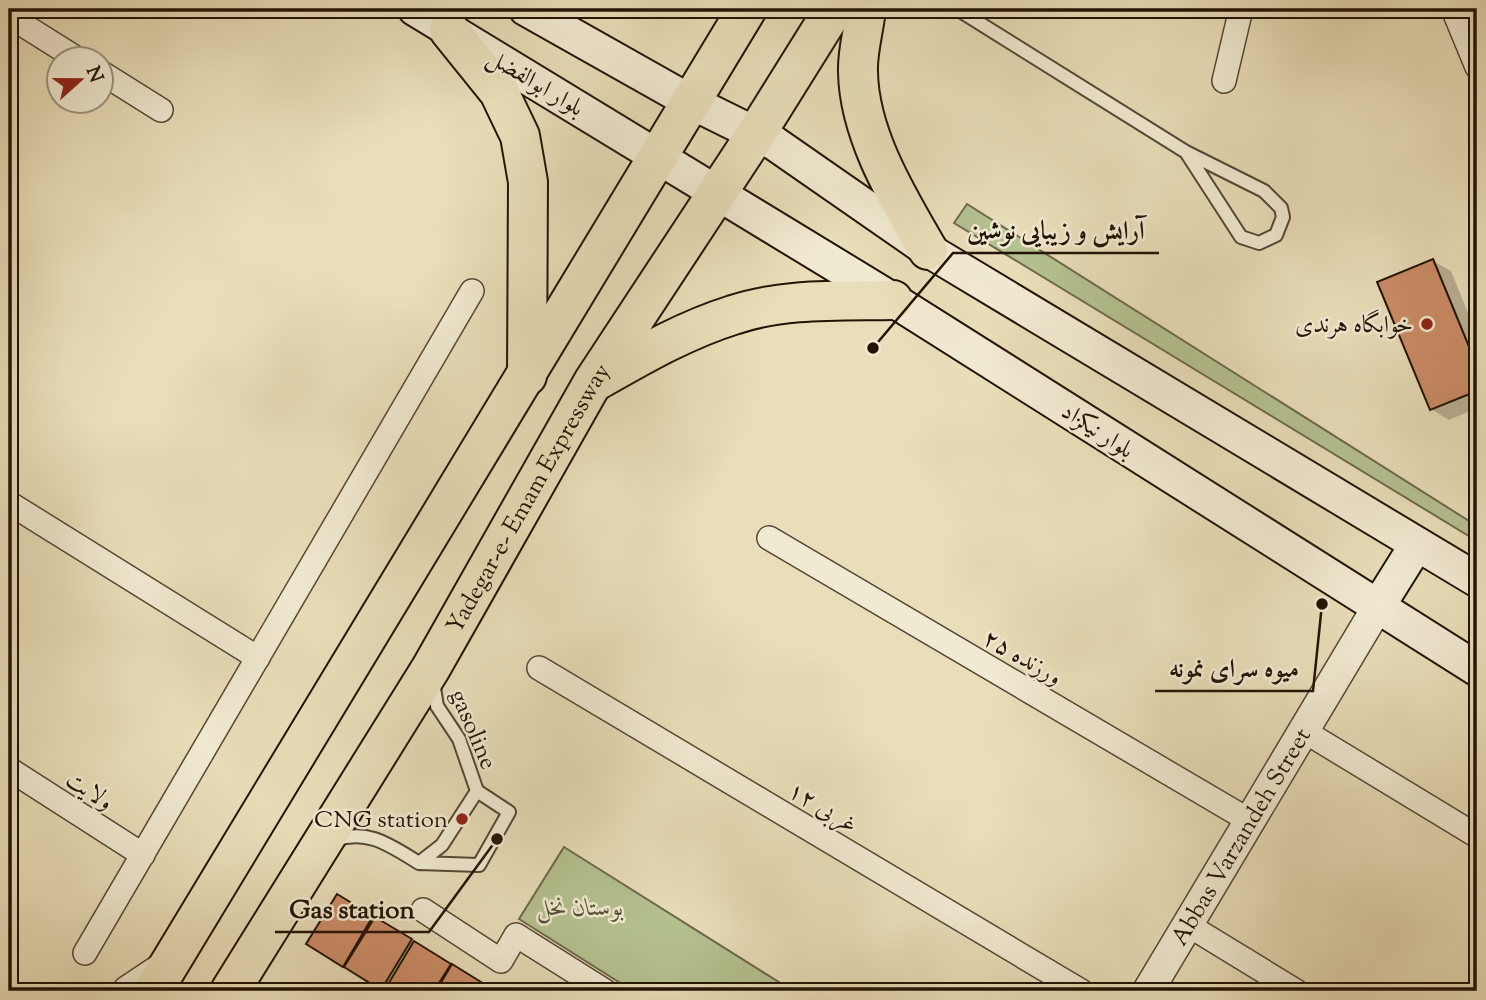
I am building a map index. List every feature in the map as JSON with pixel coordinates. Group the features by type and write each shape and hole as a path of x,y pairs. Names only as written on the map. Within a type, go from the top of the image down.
{"highway":[{"path":"162,977 747,9"},
{"name":"Yadegar-e- Emam Expressway","path":"230,991 430,668 593,382 756,134 834,9"},
{"path":"866,9 858,73 867,121 881,166 928,250"},
{"path":"449,30 499,92 520,136 528,182 527,376"},
{"path":"593,382 677,336 735,314 794,303 893,300"}],"main road":[{"name":"بلوار ابوالفضل","path":"415,9 717,193"},
{"path":"526,9 691,102 756,134 928,250 1477,580"},
{"name":"بلوار نیکزاد","path":"717,193 893,300 1377,608 1477,668"},
{"path":"1377,608 1417,544"}],"street":[{"path":"1224,81 1241,9"},
{"path":"1453,9 1477,67"},
{"path":"9,16 57,46"},
{"path":"116,82 161,110"},
{"path":"85,953 472,291"},
{"path":"9,503 258,658"},
{"name":"ورزنده ۲۵","path":"769,538 1251,821"},
{"name":"Abbas Varzandeh Street","path":"1148,991 1377,608"},
{"name":"غربی ۱۲","path":"539,668 1081,991"},
{"path":"1304,731 1477,836"},
{"name":"ولایت","path":"9,769 143,855"},
{"path":"423,910 502,961 516,935 605,991"},
{"path":"1188,925 1296,991"},
{"path":"128,991 162,977"}],"lane":[{"path":"957,9 1186,152 1264,191 1275,200 1283,218 1276,235 1259,243 1241,237 1186,152"},
{"name":"gasoline","path":"419,863 479,865 509,812 477,791 459,739 437,706 430,668"},
{"path":"321,845 350,834 376,837 419,863 442,845 477,791"}],"green space":[{"path":"967,204 1477,526 1477,541 954,223"},
{"name":"بوستان نخل","path":"564,847 793,991 633,991 519,919"}],"building":[{"name":"خوابگاه هرندی","path":"1433,259 1477,366 1477,391 1430,410 1377,282"},
{"path":"337,894 373,916 343,967 306,944"},
{"path":"375,917 412,939 381,990 344,967"},
{"path":"414,941 451,964 434,991 384,991"},
{"path":"452,964 489,987 486,991 436,991"}],"place":[{"name":"خوابگاه هرندی","path":"1427,324"},
{"name":"آرایش و زیبایی نوشین","path":"873,348"},
{"name":"میوه سرای نمونه","path":"1322,604"},
{"name":"CNG station","path":"462,819"},
{"name":"Gas station","path":"497,839"}]}
